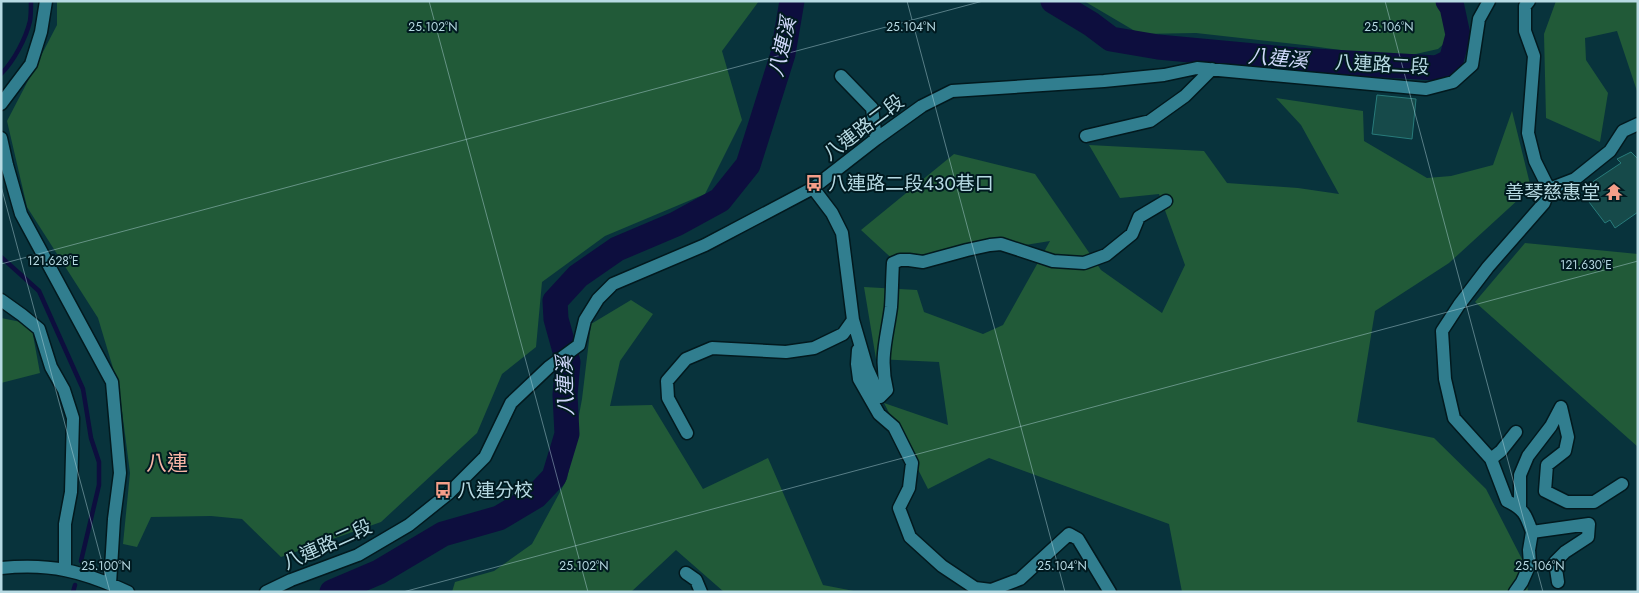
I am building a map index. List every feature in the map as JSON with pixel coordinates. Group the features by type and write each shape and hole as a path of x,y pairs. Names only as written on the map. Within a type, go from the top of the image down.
{"street":[{"path":"1,104 31,64 41,32 46,1"},
{"name":"八連路二段","path":"266,592 291,580 358,555 409,525 449,493 484,458 511,403 549,366 579,345 585,320 598,299 613,284 705,245 813,188 922,106 952,91 1104,81 1164,75 1197,68 1426,89 1453,82 1472,65 1479,19 1489,1"},
{"path":"1515,592 1530,564 1529,550 1532,532 1527,518 1520,508 1507,501 1491,459 1454,418 1445,379 1442,331 1458,305 1488,267 1544,203 1549,189 1535,162 1528,133 1534,56 1525,30 1525,6 1529,1"},
{"path":"1086,136 1150,121 1185,96 1212,69"},
{"path":"841,76 872,108 876,139"},
{"path":"1549,189 1575,179 1610,151 1623,131 1638,124"},
{"path":"1,138 6,165 21,214 112,382 120,473 114,519 110,584"},
{"path":"813,188 832,213 842,233 853,320 867,368 880,397 887,390 884,377 883,350 891,306 893,264 900,260 923,262 990,244 1000,244 1052,261 1084,263 1106,255 1132,234 1139,216 1166,201"},
{"path":"1,300 39,329 51,367 64,390 73,418 71,492 65,524 65,569"},
{"path":"687,433 668,398 667,381 686,359 712,348 786,352 814,348 843,334 853,320"},
{"path":"859,340 857,364 859,379 879,414 894,427 912,463 909,488 899,508 910,537 942,566 975,588 991,590 1020,579 1069,534 1078,539 1110,592"},
{"path":"1520,508 1520,475 1522,469 1528,456 1552,426 1561,407 1568,437 1565,451 1547,465 1545,491 1567,502 1594,502 1622,484"},
{"path":"1491,459 1501,451 1516,432"},
{"path":"1532,532 1589,524 1588,537 1565,552 1555,562 1558,582"},
{"path":"1,568 38,566 65,569 128,592"},
{"path":"686,573 696,580 701,592"}],"green space":[{"path":"57,1 759,1 722,51 742,120 705,194 605,236 542,282 536,347 502,374 477,433 381,522 281,557 242,519 211,516 151,517 137,547 123,544 130,473 119,388 98,318 27,207 7,121 57,25"},
{"path":"1084,1 1450,1 1456,10 1456,33 1438,49 1398,58 1196,33 1140,34"},
{"path":"1556,1 1638,1 1638,94 1617,31 1585,38 1586,60 1608,93 1600,142 1546,118 1544,34"},
{"path":"1276,98 1363,111 1364,141 1427,178 1451,176 1493,165 1512,111 1531,188 1449,263 1375,311 1357,422 1434,438 1486,489 1525,565 1528,592 1182,592 1169,524 989,458 928,489 884,403 948,425 939,362 876,359 864,287 917,290 924,312 983,334 1003,325 1050,241 899,265 861,230 954,154 1035,174 1101,270 1162,313 1185,265 1159,194 1120,198 1089,145 1204,151 1227,183 1298,188 1339,194 1301,125"},
{"path":"1525,243 1638,254 1638,447 1475,302"},
{"path":"631,300 653,314 620,361 610,406 652,405 703,489 768,458 823,585 859,592 724,592 676,550 631,592 452,592 455,582 494,571 532,544 567,479 582,399 591,324"},
{"path":"1,318 31,324 40,373 1,383"}],"building":[{"path":"1377,95 1416,99 1412,139 1372,134"},
{"name":"善琴慈惠堂","path":"1631,152 1638,159 1638,212 1615,228 1610,220 1605,223 1589,202 1594,198 1585,187 1621,163 1617,159"}],"waterway":[{"path":"1,74 15,56 26,35 30,21 31,1"},
{"name":"八連溪","path":"332,592 379,572 443,534 499,518 536,496 554,477 567,434 565,395 568,362 556,319 555,301 578,276 617,249 676,224 720,200 748,165 783,54 792,1"},
{"name":"八連溪","path":"1053,1 1091,24 1111,39 1158,47 1297,60 1437,68 1451,61 1458,35 1452,7 1448,1"},
{"path":"1,257 39,291 83,389 91,438 99,462 99,485 81,561"},
{"path":"73,592 75,585"}],"place":[{"name":"八連路二段430巷口","path":"814,183"},
{"name":"善琴慈惠堂","path":"1614,192"},
{"name":"八連分校","path":"443,490"}],"district":[{"name":"八連","path":"167,463"}]}
